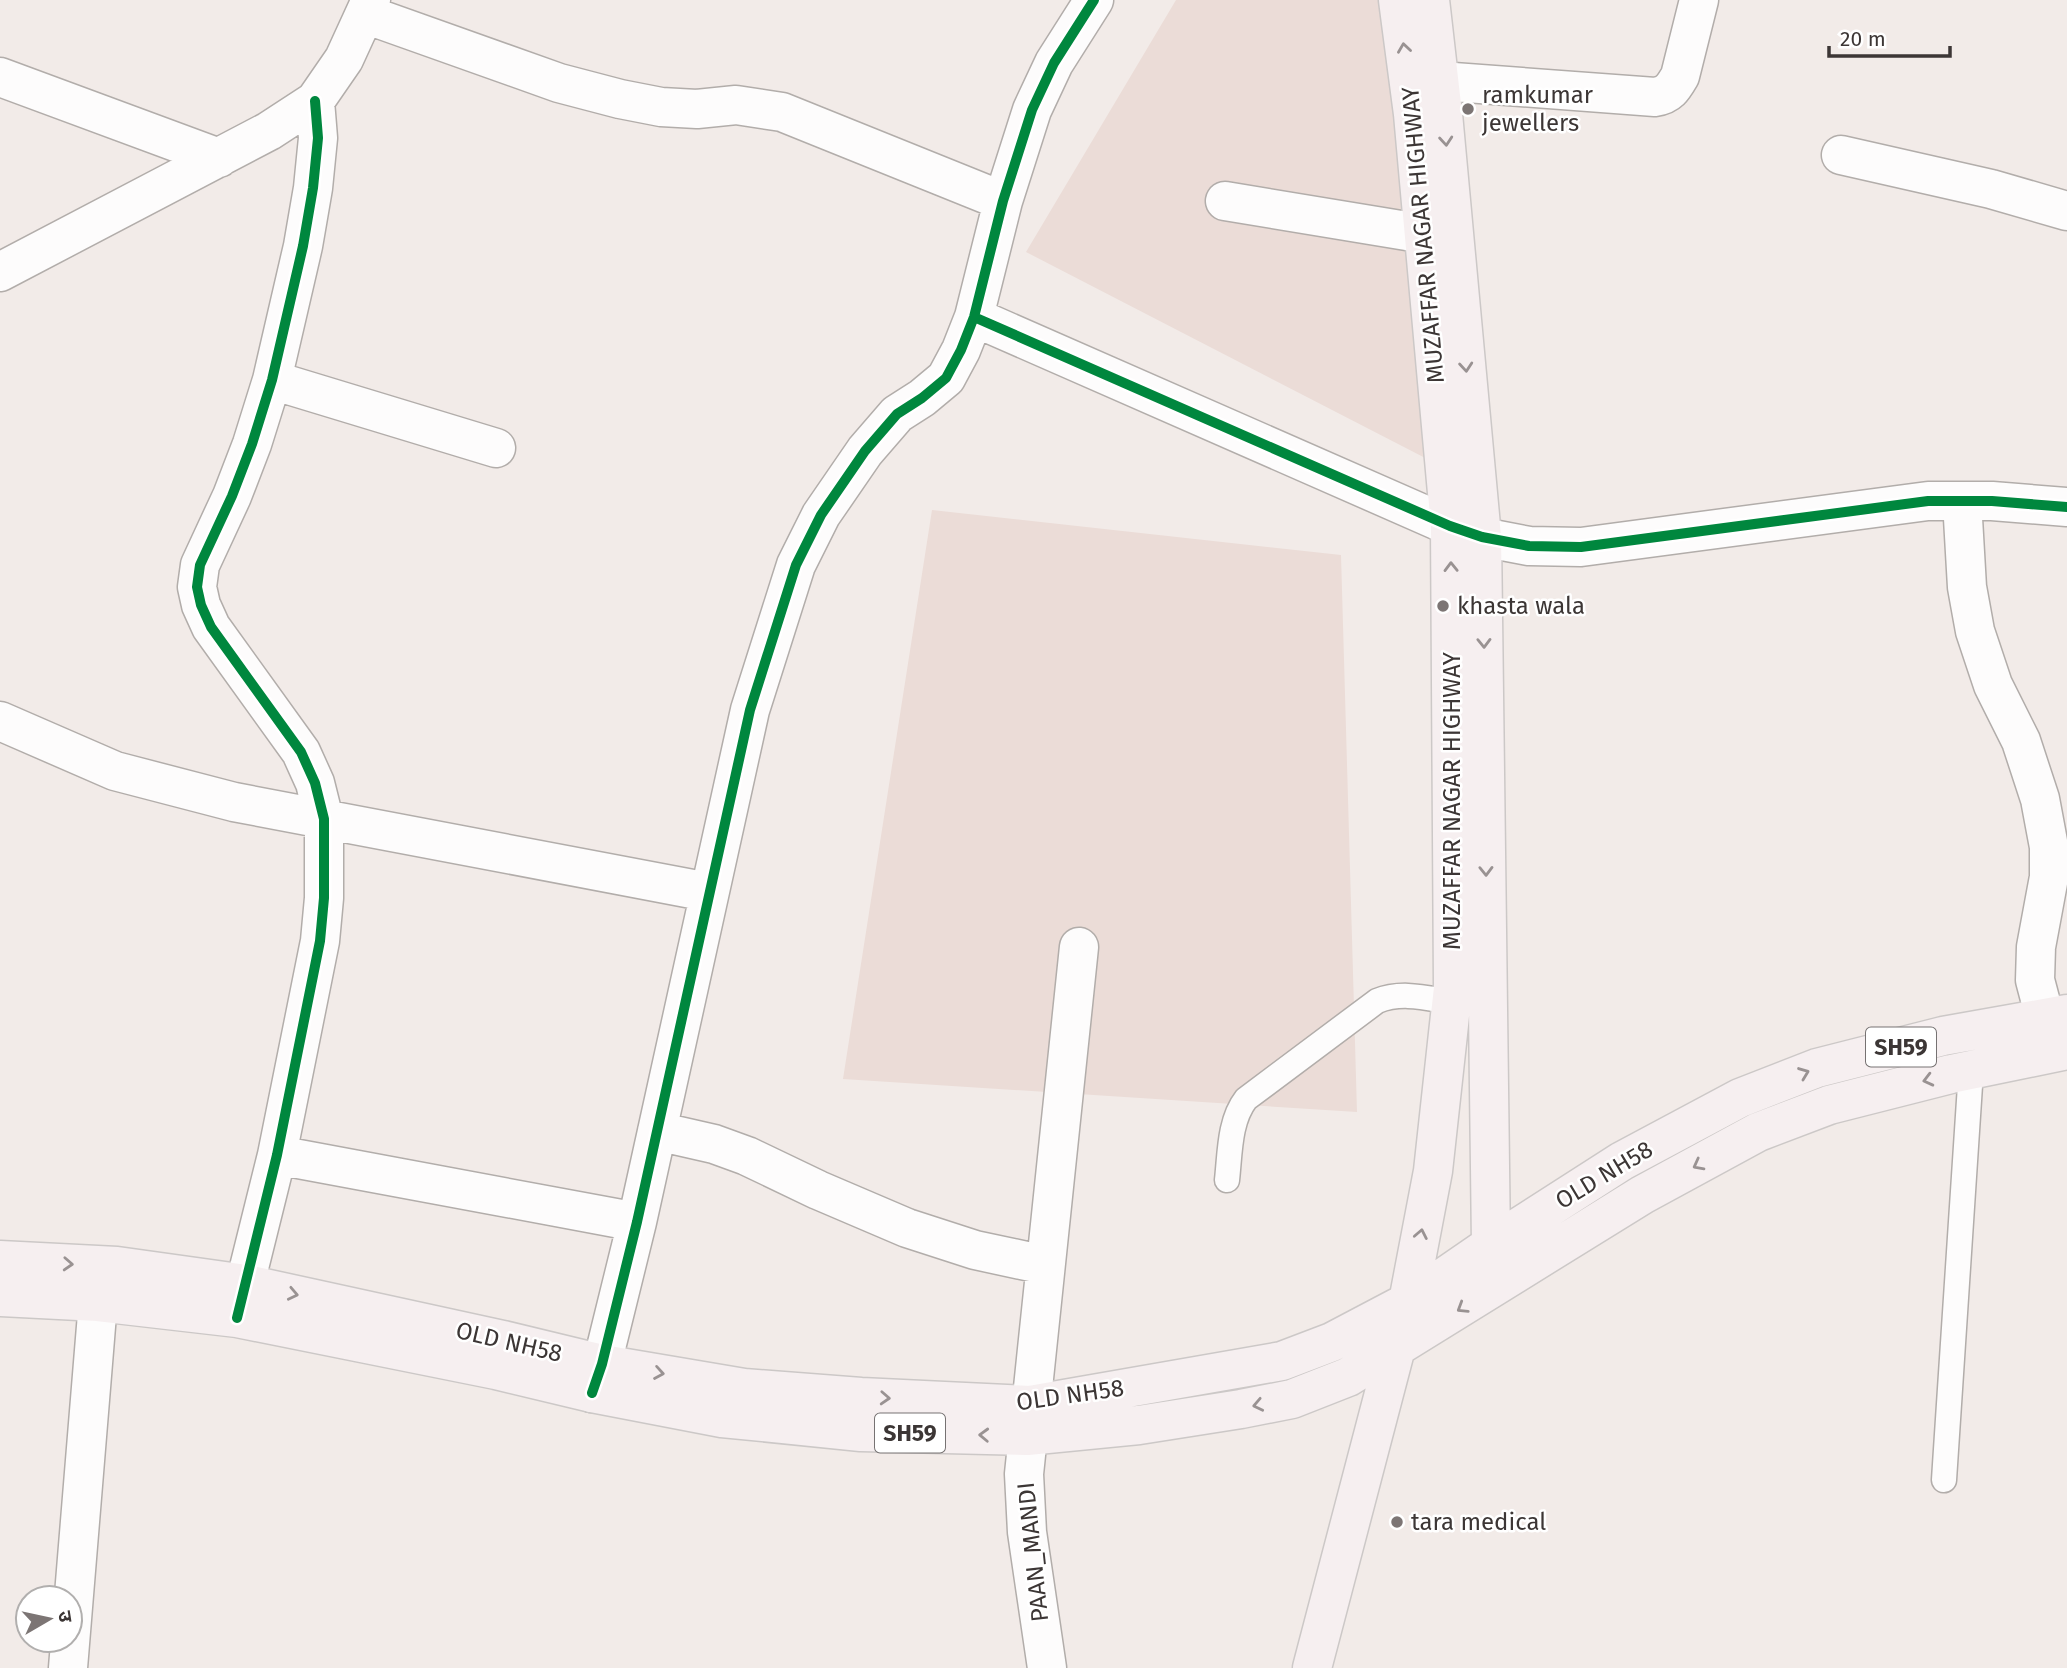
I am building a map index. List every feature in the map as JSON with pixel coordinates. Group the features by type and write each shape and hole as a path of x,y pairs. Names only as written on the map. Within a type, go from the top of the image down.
{"main road":[{"name":"MUZAFFAR NAGAR HIGHWAY","path":"1312,1668 1408,1302 1433,1171 1452,1002 1466,531 1425,234 1398,0"},
{"name":"MUZAFFAR NAGAR HIGHWAY","path":"1430,0 1440,81 1466,531 1491,1245 1500,1284"},
{"name":"OLD NH58","path":"1028,1421 1282,1361 1332,1342 1408,1302 1622,1161 1740,1098 1830,1065 1943,1036 2056,1016"},
{"name":"OLD NH58","path":"0,1260 117,1266 242,1301 597,1379 861,1397 1028,1421 1139,1425 1292,1398 1348,1377 1642,1195 1758,1132 1829,1105 1971,1070 2067,1050"},
{"name":"OLD NH58","path":"0,1297 98,1301 242,1301"}],"street":[{"path":"597,1379 637,1222 750,710 796,565 821,515 865,451 897,414 946,378 961,350 974,317 1003,201 1032,110 1054,63 1094,0"},
{"path":"1440,81 1655,97 1666,95 1680,76 1699,0"},
{"path":"0,272 270,131 314,101 344,59 368,7 559,83 620,99 661,107 697,109 736,106 782,112 1003,201"},
{"path":"0,77 219,158"},
{"path":"242,1301 277,1156 320,941 324,898 324,819 315,783 301,752 211,627 201,605 197,586 200,565 232,496 272,380 303,246 313,188 318,138 314,101"},
{"path":"1841,155 1992,189 2067,211"},
{"path":"1225,201 1425,234"},
{"path":"974,317 1466,531 1530,546 1581,547 1928,501 1992,501 2067,507"},
{"path":"272,380 496,448"},
{"path":"1962,501 1967,587 1975,631 1993,685 2021,741 2040,799 2049,846 2049,877 2036,947 2035,980 2056,1016"},
{"path":"0,721 115,771 234,802 708,892"},
{"name":"PAAN_MANDI","path":"1047,1668 1027,1532 1024,1474 1079,947"},
{"path":"657,1131 714,1144 747,1156 907,1228 975,1250 1045,1265"},
{"path":"277,1156 637,1222"},
{"path":"68,1668 98,1301"}],"lane":[{"path":"1227,1181 1234,1122 1238,1109 1246,1099 1377,1001 1405,995 1452,1002"},
{"path":"1944,1479 1971,1070"}],"shaded area":[{"path":"1176,0 1386,0 1433,462 1026,252"},
{"path":"932,510 1341,555 1357,1112 843,1079"}],"cycle path":[{"path":"592,1393 602,1364 637,1222 750,710 796,565 821,515 865,451 897,414 946,378 961,350 974,317 1003,201 1032,110 1054,63 1094,0"},
{"path":"237,1318 277,1155 320,941 324,898 324,819 315,783 301,752 211,627 201,605 197,587 200,565 232,496 272,380 303,246 313,188 318,138 315,101"},
{"path":"974,317 1450,526 1482,537 1529,546 1581,547 1928,501 1992,501 2067,507"}],"place":[{"name":"ramkumar jewellers","path":"1468,109"},
{"name":"khasta wala","path":"1443,606"},
{"name":"tara medical","path":"1397,1522"}]}
